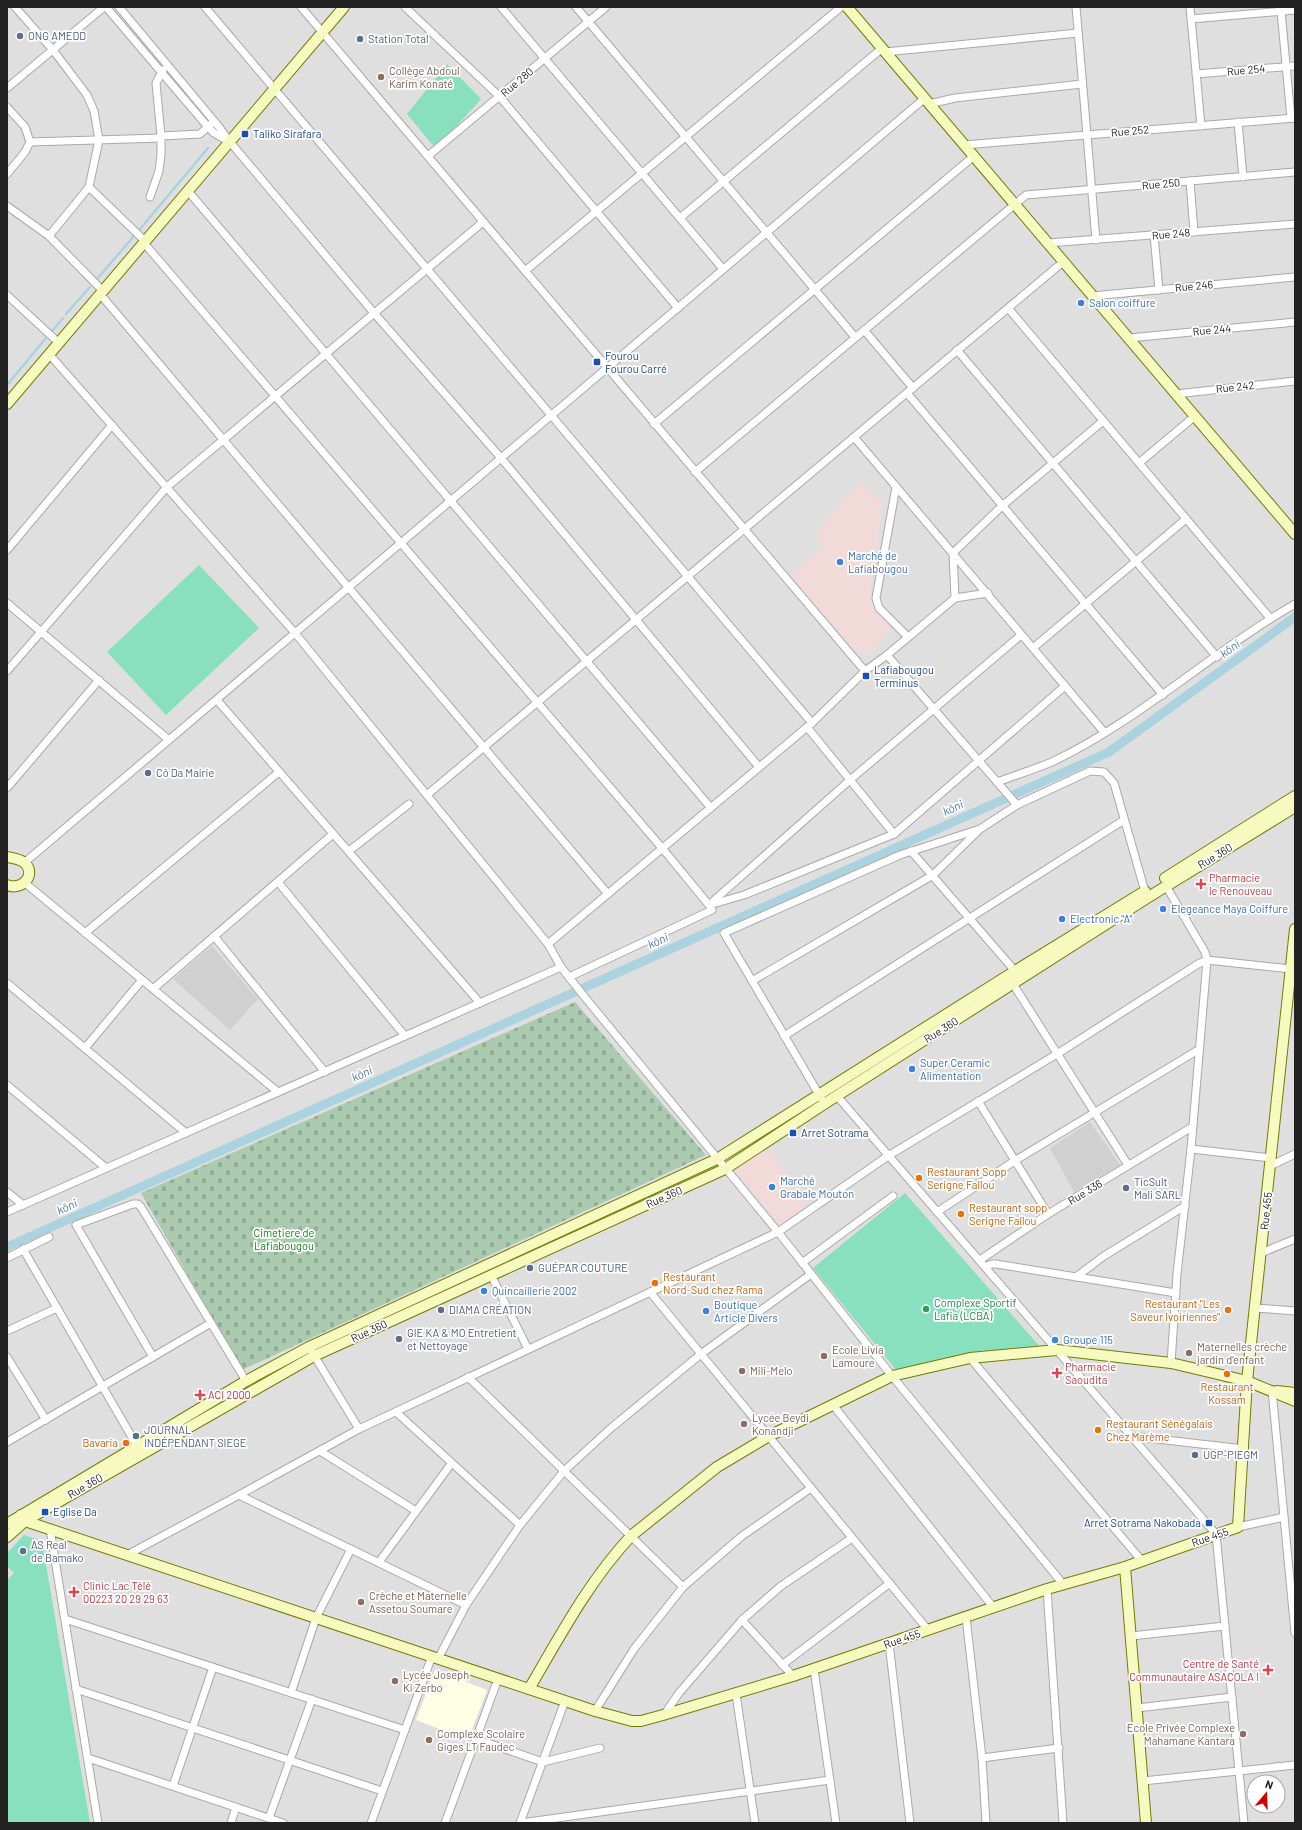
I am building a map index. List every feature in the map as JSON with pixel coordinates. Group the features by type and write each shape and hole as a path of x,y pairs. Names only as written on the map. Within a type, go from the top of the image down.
{"street":[{"path":"16,7 87,95 94,111 99,140 89,187 49,236"},
{"path":"7,88 105,7 208,127 214,133 230,142"},
{"path":"119,7 374,313 502,458 759,767"},
{"path":"205,7 688,577 809,725 850,780 894,834"},
{"path":"301,7 865,672"},
{"path":"7,404 344,7"},
{"path":"405,7 499,96 678,308"},
{"path":"501,7 723,269"},
{"path":"576,7 855,337"},
{"name":"Rue 280","path":"428,156 606,7"},
{"path":"525,271 841,7"},
{"path":"847,7 1295,534"},
{"path":"1076,7 1096,240"},
{"path":"1190,7 1201,126"},
{"path":"1191,19 1295,10"},
{"path":"1281,11 1293,118"},
{"path":"680,218 883,50 1078,34"},
{"path":"150,197 159,171 161,155 161,137 156,83 166,64"},
{"name":"Rue 254","path":"1196,74 1295,66"},
{"path":"22,861 217,700 767,232 927,101 1082,84"},
{"path":"7,107 24,127 30,142 25,152 7,174"},
{"name":"Rue 252","path":"964,145 1293,118"},
{"path":"30,142 99,140 200,134 214,120"},
{"path":"1238,122 1243,177"},
{"path":"654,424 974,156"},
{"name":"Rue 250","path":"1014,204 1026,195 1295,172"},
{"path":"1190,181 1194,232"},
{"path":"89,187 144,242 662,848 709,904 712,910 569,977"},
{"path":"188,191 711,808"},
{"path":"695,472 1014,204"},
{"path":"7,206 49,236 102,293 223,440 608,894"},
{"path":"7,671 167,487 483,222"},
{"name":"Rue 248","path":"1048,243 1295,224"},
{"path":"1154,235 1159,290"},
{"path":"428,794 1064,262"},
{"name":"Rue 246","path":"1092,296 1295,277"},
{"path":"7,295 58,343"},
{"path":"1008,308 1270,618"},
{"name":"Rue 244","path":"1129,338 1295,322"},
{"path":"864,330 913,388"},
{"path":"958,350 1217,656"},
{"path":"49,354 295,633 428,794 548,944 561,967 583,995 778,1232 892,1376 1063,1584"},
{"name":"Rue 242","path":"1176,394 1295,381"},
{"path":"907,393 1163,695"},
{"path":"1139,464 1195,416"},
{"path":"955,598 953,553 1002,506 1103,421"},
{"path":"7,550 112,425"},
{"path":"854,437 988,593 1104,732"},
{"path":"896,487 876,598 879,608 908,637"},
{"path":"1033,648 1186,519"},
{"path":"548,944 809,725 865,672 955,598 988,593"},
{"path":"7,603 169,740"},
{"path":"997,782 1053,761 1104,732 1163,695 1270,618 1295,604"},
{"path":"709,904 850,780 1022,635"},
{"path":"887,655 1016,803"},
{"path":"7,788 99,680"},
{"path":"709,904 744,895 894,834 1065,686"},
{"path":"217,700 480,1003"},
{"path":"752,981 934,875 980,830 1016,803 1090,770 1104,772 1114,783 1146,895"},
{"path":"85,933 279,772"},
{"name":"Rue 360","path":"7,1524 23,1518 312,1351 491,1275 725,1169 1013,984 1295,796"},
{"path":"349,851 409,804"},
{"name":"Rue 360","path":"7,1537 23,1518 137,1446 246,1381 717,1159 1015,971 1146,895 1166,886 1295,807"},
{"path":"784,1036 1124,820"},
{"path":"824,1104 724,933 911,851 980,830"},
{"path":"153,989 333,834"},
{"path":"911,851 934,875 1015,971"},
{"path":"7,857 22,861"},
{"path":"7,861 15,859 22,861 29,870 28,879 25,883 21,886 8,887"},
{"path":"278,882 405,1036"},
{"path":"25,883 278,1092"},
{"path":"1166,886 1206,952 1207,960 1198,1050 1191,1149 1176,1293 1171,1363"},
{"name":"Rue 455","path":"595,1711 632,1721 641,1721 663,1715 793,1676 1047,1589 1125,1567 1238,1527 1247,1381 1256,1308 1295,929"},
{"path":"214,936 325,1072"},
{"path":"127,1555 240,1495 359,1429 778,1232 888,1156 1057,1054 1198,964 1207,960 1291,969"},
{"path":"7,1212 561,967"},
{"path":"84,1048 142,980"},
{"path":"7,983 186,1133"},
{"path":"1013,984 1128,1166"},
{"path":"937,1212 1016,1160 1198,1050"},
{"path":"7,1085 106,1168"},
{"path":"837,1096 1216,1534 1244,1823"},
{"path":"978,1101 1016,1160 1048,1214"},
{"name":"Rue 336","path":"980,1260 1048,1214 1192,1127"},
{"path":"1191,1149 1270,1162 1295,1154"},
{"path":"7,1192 23,1205"},
{"path":"802,1264 893,1196"},
{"path":"153,1357 76,1225 134,1204 138,1204 141,1207 246,1381"},
{"path":"1076,1277 1104,1256 1185,1206"},
{"path":"7,1258 49,1237"},
{"path":"1261,1253 1295,1239"},
{"path":"23,1249 101,1387 137,1446"},
{"path":"985,1267 996,1264 1176,1293"},
{"path":"371,1823 405,1730 435,1657 466,1605 520,1525 564,1471 611,1428 701,1354 811,1274"},
{"path":"491,1275 528,1349"},
{"path":"650,1292 928,1630"},
{"path":"7,1331 57,1308"},
{"path":"1256,1308 1295,1311"},
{"path":"7,1442 211,1323"},
{"path":"529,1689 568,1621 584,1597 620,1548 631,1536 717,1468 768,1436 892,1376 970,1358 1057,1350 1171,1363 1247,1381 1272,1390 1295,1401"},
{"path":"312,1351 359,1429"},
{"path":"7,1357 46,1420"},
{"path":"970,1358 1142,1560"},
{"path":"468,1377 684,1587"},
{"path":"1272,1390 1295,1393"},
{"path":"1272,1390 1295,1633"},
{"path":"833,1405 993,1607"},
{"path":"396,1412 451,1464 520,1525"},
{"path":"1131,1436 1244,1449"},
{"path":"320,1451 416,1511"},
{"path":"378,1562 451,1464"},
{"path":"23,1518 50,1529 127,1555 595,1711 634,1649 684,1587 742,1536 811,1488"},
{"path":"240,1495 466,1605"},
{"path":"1238,1527 1284,1517"},
{"path":"50,1529 98,1823"},
{"path":"663,1715 679,1693 742,1620 781,1586 852,1538"},
{"path":"1286,1543 1295,1542"},
{"path":"291,1693 316,1618 351,1549"},
{"path":"1125,1567 1146,1823"},
{"path":"782,1665 890,1583"},
{"path":"1047,1589 1063,1823"},
{"path":"966,1617 982,1758 986,1823"},
{"path":"65,1619 405,1730"},
{"path":"742,1620 793,1676"},
{"path":"1130,1636 1225,1626"},
{"path":"890,1643 910,1823"},
{"path":"173,1786 213,1667"},
{"path":"814,1669 836,1823"},
{"path":"445,1823 498,1678"},
{"path":"76,1689 382,1791"},
{"path":"736,1694 755,1823"},
{"path":"1137,1708 1232,1697"},
{"path":"269,1818 312,1699"},
{"path":"566,1701 520,1823 537,1822 830,1780"},
{"path":"476,1739 543,1762 600,1748"},
{"path":"982,1758 1059,1748"},
{"path":"88,1758 283,1823"},
{"path":"1143,1780 1295,1765"},
{"path":"231,1823 236,1807"}],"shaded area":[{"path":"7,7 1295,7 1295,1823 7,1823"},
{"name":"Marché de Lafiabougou","path":"861,482 883,503 869,600 893,626 871,654 849,650 787,578 824,546 815,534"},
{"path":"212,946 258,999 230,1030 173,979"},
{"path":"1090,1122 1120,1165 1074,1192 1050,1148"},
{"name":"Marché Grabale Mouton","path":"770,1147 807,1206 780,1225 734,1168"},
{"path":"435,1670 487,1690 468,1740 416,1720"}],"green space":[{"path":"447,64 481,99 436,149 407,114"},
{"path":"199,565 259,628 166,715 107,652"},
{"name":"Cimetiere de Lafiabougou","path":"575,1002 706,1155 242,1370 141,1193"},
{"name":"Complexe Sportif Lafia (LCBA)","path":"905,1193 1042,1349 896,1370 813,1268"},
{"path":"24,1535 42,1541 90,1823 7,1823 7,1580 14,1573 7,1566 7,1553"}],"waterway":[{"path":"140,229 208,148"},
{"path":"97,279 134,236"},
{"path":"66,314 90,287"},
{"path":"52,331 63,318"},
{"path":"7,385 46,338"},
{"name":"kôni","path":"7,1247 1109,752 1295,617"}],"place":[{"name":"ONG AMEDD","path":"20,36"},
{"name":"Station Total","path":"360,39"},
{"name":"Collège Abdoul Karim Konaté","path":"381,77"},
{"name":"Taliko Sirafara","path":"245,134"},
{"name":"Salon coiffure","path":"1081,303"},
{"name":"Fourou Fourou Carré","path":"597,362"},
{"name":"Marché de Lafiabougou","path":"840,562"},
{"name":"Lafiabougou Terminus","path":"866,676"},
{"name":"Cô Da Mairie","path":"148,773"},
{"name":"Pharmacie le Renouveau","path":"1201,884"},
{"name":"Elegeance Maya Coiffure","path":"1163,909"},
{"name":"Electronic \"A\"","path":"1062,919"},
{"name":"Super Ceramic Alimentation","path":"912,1069"},
{"name":"Arret Sotrama","path":"793,1133"},
{"name":"Restaurant Sopp Serigne Fallou","path":"919,1178"},
{"name":"Marché Grabale Mouton","path":"772,1187"},
{"name":"TicSult Mali SARL","path":"1126,1188"},
{"name":"Restaurant sopp Serigne Fallou","path":"961,1214"},
{"name":"GUÉPAR COUTURE","path":"530,1268"},
{"name":"Restaurant Nord-Sud chez Rama","path":"655,1283"},
{"name":"Quincaillerie 2002","path":"484,1291"},
{"name":"Complexe Sportif Lafia (LCBA)","path":"926,1309"},
{"name":"DIAMA CRÉATION","path":"441,1310"},
{"name":"Restaurant \"Les Saveur Ivoiriennes\"","path":"1228,1310"},
{"name":"Boutique Article Divers","path":"706,1311"},
{"name":"GIE KA & MO Entretient et Nettoyage","path":"399,1339"},
{"name":"Groupe 115","path":"1055,1340"},
{"name":"Maternelles crèche jardin d'enfant","path":"1189,1353"},
{"name":"Ecole Livia Lamoure","path":"824,1356"},
{"name":"Mili-Melo","path":"742,1371"},
{"name":"Pharmacie Saoudita","path":"1057,1373"},
{"name":"Restaurant Kossam","path":"1227,1374"},
{"name":"ACI 2000","path":"200,1395"},
{"name":"Lycée Beydi Konandji","path":"744,1424"},
{"name":"Restaurant Sénégalais Chez Marème","path":"1098,1430"},
{"name":"JOURNAL INDÉPENDANT SIEGE","path":"136,1436"},
{"name":"Bavaria","path":"126,1443"},
{"name":"UGP-PIEGM","path":"1195,1455"},
{"name":"Eglise Da","path":"45,1512"},
{"name":"Arret Sotrama Nakobada","path":"1209,1523"},
{"name":"AS Real de Bamako","path":"23,1551"},
{"name":"Clinic Lac Télé 00223 20 29 29 63","path":"74,1592"},
{"name":"Crèche et Maternelle Assetou Soumare","path":"361,1602"},
{"name":"Centre de Santé Communautaire ASACOLA I","path":"1268,1670"},
{"name":"Lycée Joseph Ki Zerbo","path":"395,1681"},
{"name":"Ecole Privée Complexe Mahamane Kantara","path":"1243,1734"},
{"name":"Complexe Scolaire Giges LT Faudec","path":"429,1740"}]}
